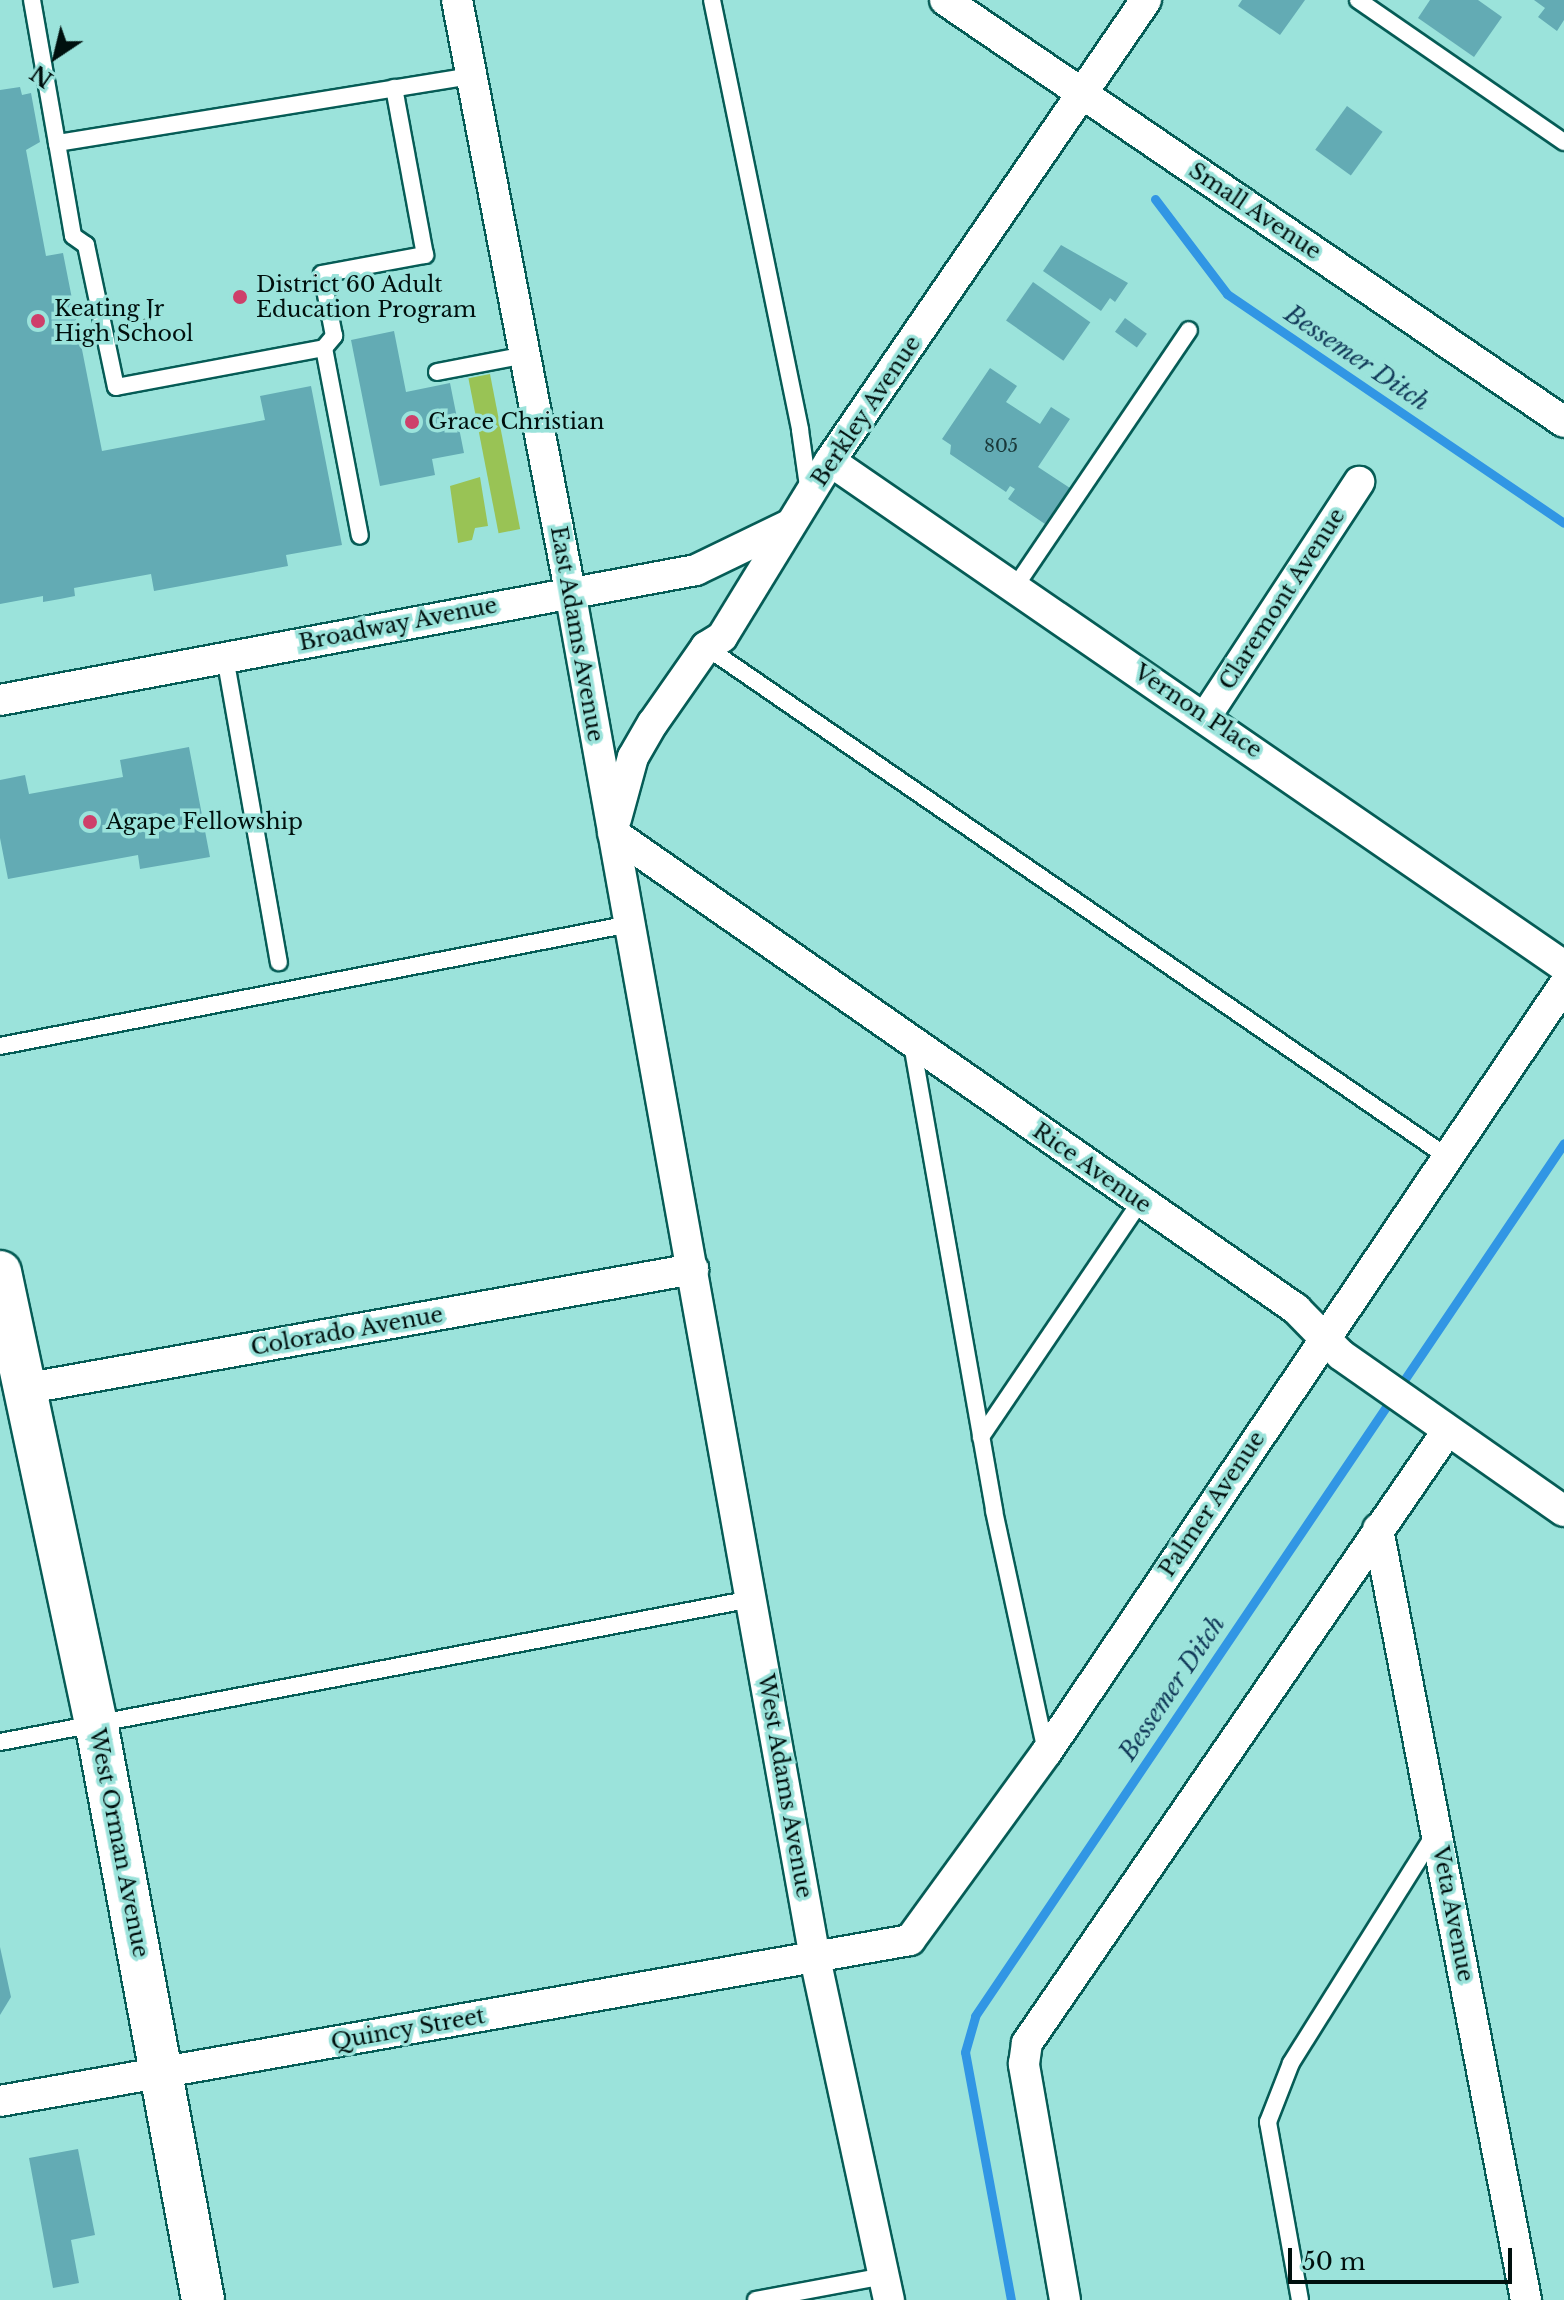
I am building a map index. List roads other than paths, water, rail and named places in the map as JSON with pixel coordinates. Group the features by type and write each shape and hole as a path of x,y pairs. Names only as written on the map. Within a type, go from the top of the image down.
{"street":[{"name":"East Adams Avenue","path":"457,0 570,591 693,1269"},
{"name":"Small Avenue","path":"945,0 1564,422"},
{"name":"Berkley Avenue","path":"613,833 633,757 706,647 722,637 830,461 1146,0"},
{"name":"Vernon Place","path":"830,461 1206,716 1564,966"},
{"name":"Claremont Avenue","path":"1206,716 1359,482"},
{"name":"Broadway Avenue","path":"0,700 570,591 696,570 788,525"},
{"name":"Rice Avenue","path":"613,833 1296,1309 1325,1335 1341,1355 1446,1433 1564,1511"},
{"name":"Palmer Avenue","path":"815,1958 910,1940 1046,1753 1325,1335 1449,1158 1564,985"},
{"name":"Colorado Avenue","path":"11,1391 693,1269"},
{"name":"West Adams Avenue","path":"693,1269 815,1958 886,2288"},
{"name":"West Orman Avenue","path":"0,1272 11,1391 96,1722 203,2300"},
{"path":"1065,2300 1024,2064 1027,2043 1446,1433"},
{"name":"Veta Avenue","path":"1378,1529 1526,2300"},
{"name":"Quincy Street","path":"0,2101 815,1958"}],"lane":[{"path":"32,0 73,236 86,245 116,387 324,348 334,336 322,274 425,255 394,88"},
{"path":"712,0 800,430 809,495"},
{"path":"1358,0 1564,142"},
{"path":"57,143 472,76"},
{"path":"1015,587 1189,330"},
{"path":"324,348 360,536"},
{"path":"437,372 526,355"},
{"path":"706,647 1449,1158"},
{"path":"225,657 279,962"},
{"path":"0,1046 630,924"},
{"path":"912,1044 981,1437 1046,1753"},
{"path":"981,1437 1141,1201"},
{"path":"0,1742 752,1599"},
{"path":"1300,2300 1268,2122 1291,2063 1437,1831"},
{"path":"756,2300 886,2288"}],"waterway":[{"name":"Bessemer Ditch","path":"1155,199 1227,294 1564,523"},
{"name":"Bessemer Ditch","path":"1011,2300 965,2052 975,2016 1564,1143"}],"place":[{"name":"District 60 Adult Education Program","path":"240,297"},
{"name":"Keating Jr High School","path":"38,321"},
{"name":"Grace Christian","path":"412,422"},
{"name":"Agape Fellowship","path":"90,822"}]}
